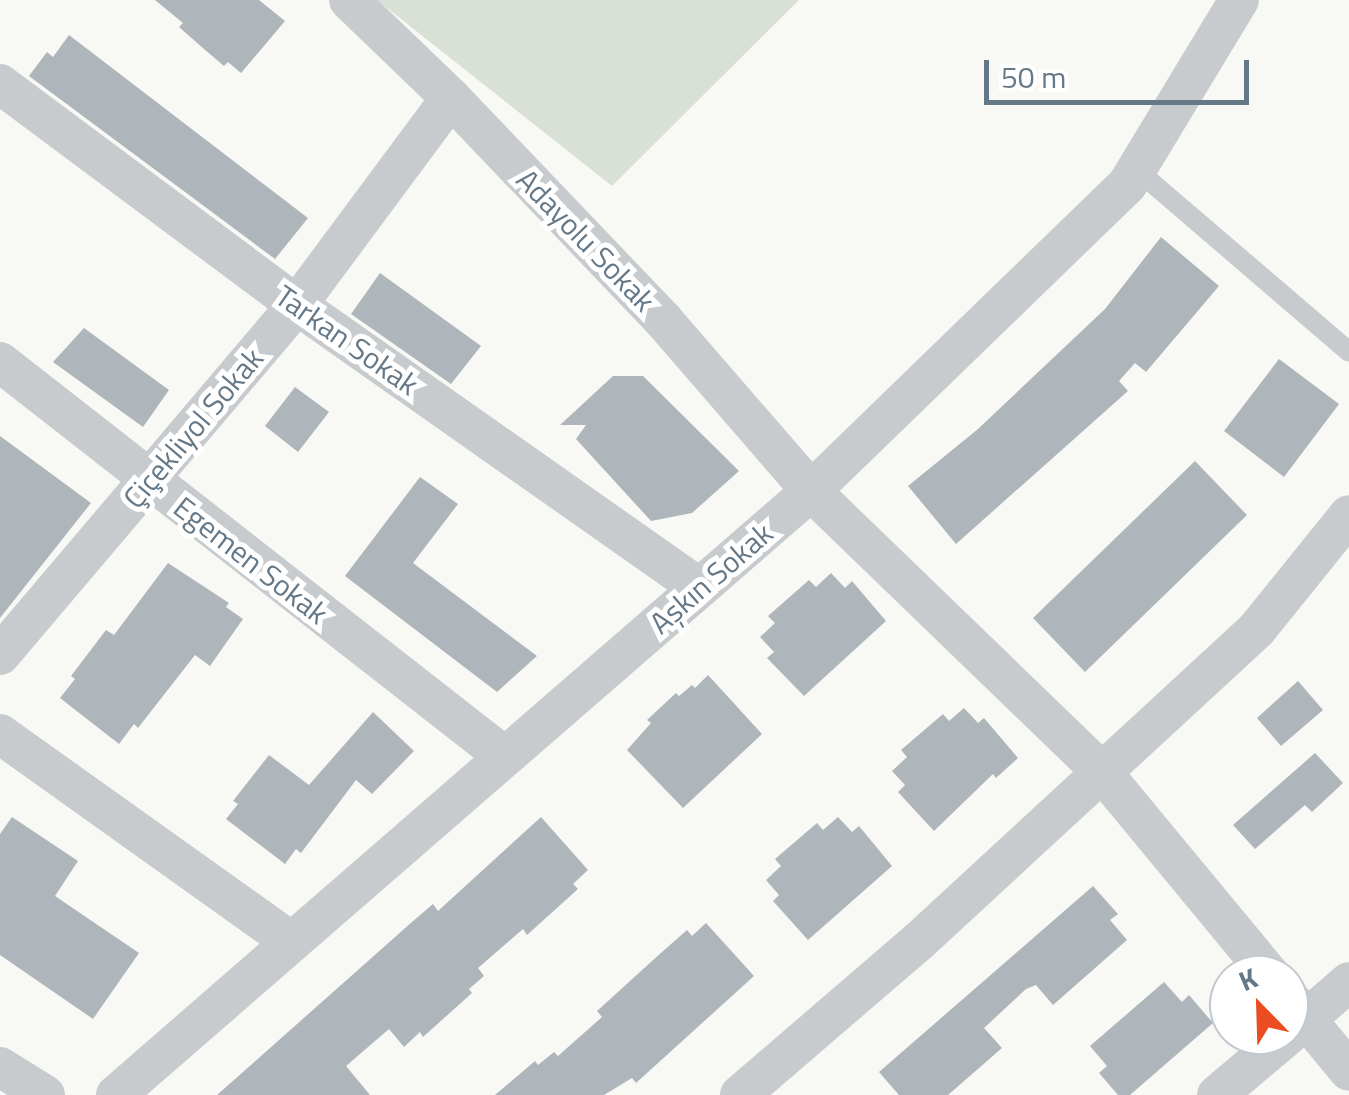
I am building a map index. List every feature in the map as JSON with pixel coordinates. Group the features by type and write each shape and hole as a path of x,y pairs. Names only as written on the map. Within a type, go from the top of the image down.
{"street":[{"name":"Adayolu Sokak","path":"349,0 451,98 664,321 812,491 1102,772"},
{"name":"Aşkın Sokak","path":"139,1088 290,941 812,491 1128,185 1239,0"},
{"name":"Tarkan Sokak","path":"0,84 297,306 699,588"},
{"name":"Çiçekliyol Sokak","path":"0,656 297,306 451,98"},
{"name":"Egemen Sokak","path":"0,362 504,756"},
{"path":"740,1095 918,942 1256,628 1349,515"},
{"path":"0,734 290,941"},
{"path":"1102,772 1253,955"},
{"path":"1309,1011 1349,982"},
{"path":"1309,1036 1349,1071"},
{"path":"1217,1095 1259,1055"},
{"path":"0,1067 45,1095"}],"lane":[{"path":"1136,170 1349,352"}],"shaded area":[{"path":"377,0 799,0 612,186"}],"building":[{"path":"155,0 259,0 285,21 241,73 228,62 224,66"},
{"path":"69,35 308,218 275,259 29,76 47,52 53,57"},
{"path":"1161,237 1219,286 1146,372 1135,363 1119,381 1128,391 956,544 908,486 978,429 1105,309"},
{"path":"380,273 481,346 451,384 351,314"},
{"path":"84,328 169,390 143,427 53,362"},
{"path":"1279,359 1339,404 1284,477 1224,431"},
{"path":"613,376 643,376 739,471 692,513 651,521 576,439 586,425 560,425"},
{"path":"295,387 329,412 298,452 265,426"},
{"path":"0,436 91,503 0,618"},
{"path":"1195,461 1247,515 1085,672 1033,618"},
{"path":"420,477 458,504 413,563 537,656 497,692 345,576"},
{"path":"168,563 229,603 226,607 243,619 210,666 195,655 138,728 134,724 119,744 60,698 75,679 71,676 106,630 114,635"},
{"path":"831,573 845,588 852,581 886,621 804,696 767,658 774,652 760,637 775,623 768,616 809,580 816,587"},
{"path":"708,675 762,734 683,808 627,750 651,723 647,720 676,693 679,696 692,685 695,688"},
{"path":"1298,681 1323,710 1281,746 1257,718"},
{"path":"964,708 978,723 984,718 1018,758 996,778 993,774 934,831 898,792 905,785 892,771 907,757 901,750 943,714 949,721"},
{"path":"373,712 414,751 372,794 356,780 301,853 296,849 285,864 226,819 238,804 233,801 269,755 309,785"},
{"path":"1315,753 1343,783 1312,812 1305,805 1255,849 1233,825"},
{"path":"12,817 78,861 55,896 139,953 93,1019 0,955 0,834"},
{"path":"541,817 588,870 573,884 578,889 527,935 523,929 478,968 484,976 469,989 472,993 423,1037 420,1032 404,1047 389,1029 346,1066 370,1095 217,1095 412,922 433,904 438,911"},
{"path":"838,817 852,832 859,826 892,866 808,940 773,901 779,895 766,880 781,866 775,859 817,823 823,830"},
{"path":"1093,886 1118,914 1110,920 1127,940 1053,1005 1036,985 1026,989 984,1028 1002,1048 948,1095 899,1095 879,1072"},
{"path":"706,923 754,976 636,1083 632,1078 604,1095 495,1095 535,1061 538,1065 554,1052 558,1056 602,1017 597,1011 662,952 687,930 692,936"},
{"path":"1164,982 1182,1002 1189,995 1209,1018 1209,1026 1130,1095 1118,1095 1099,1073 1107,1066 1090,1046"}]}
